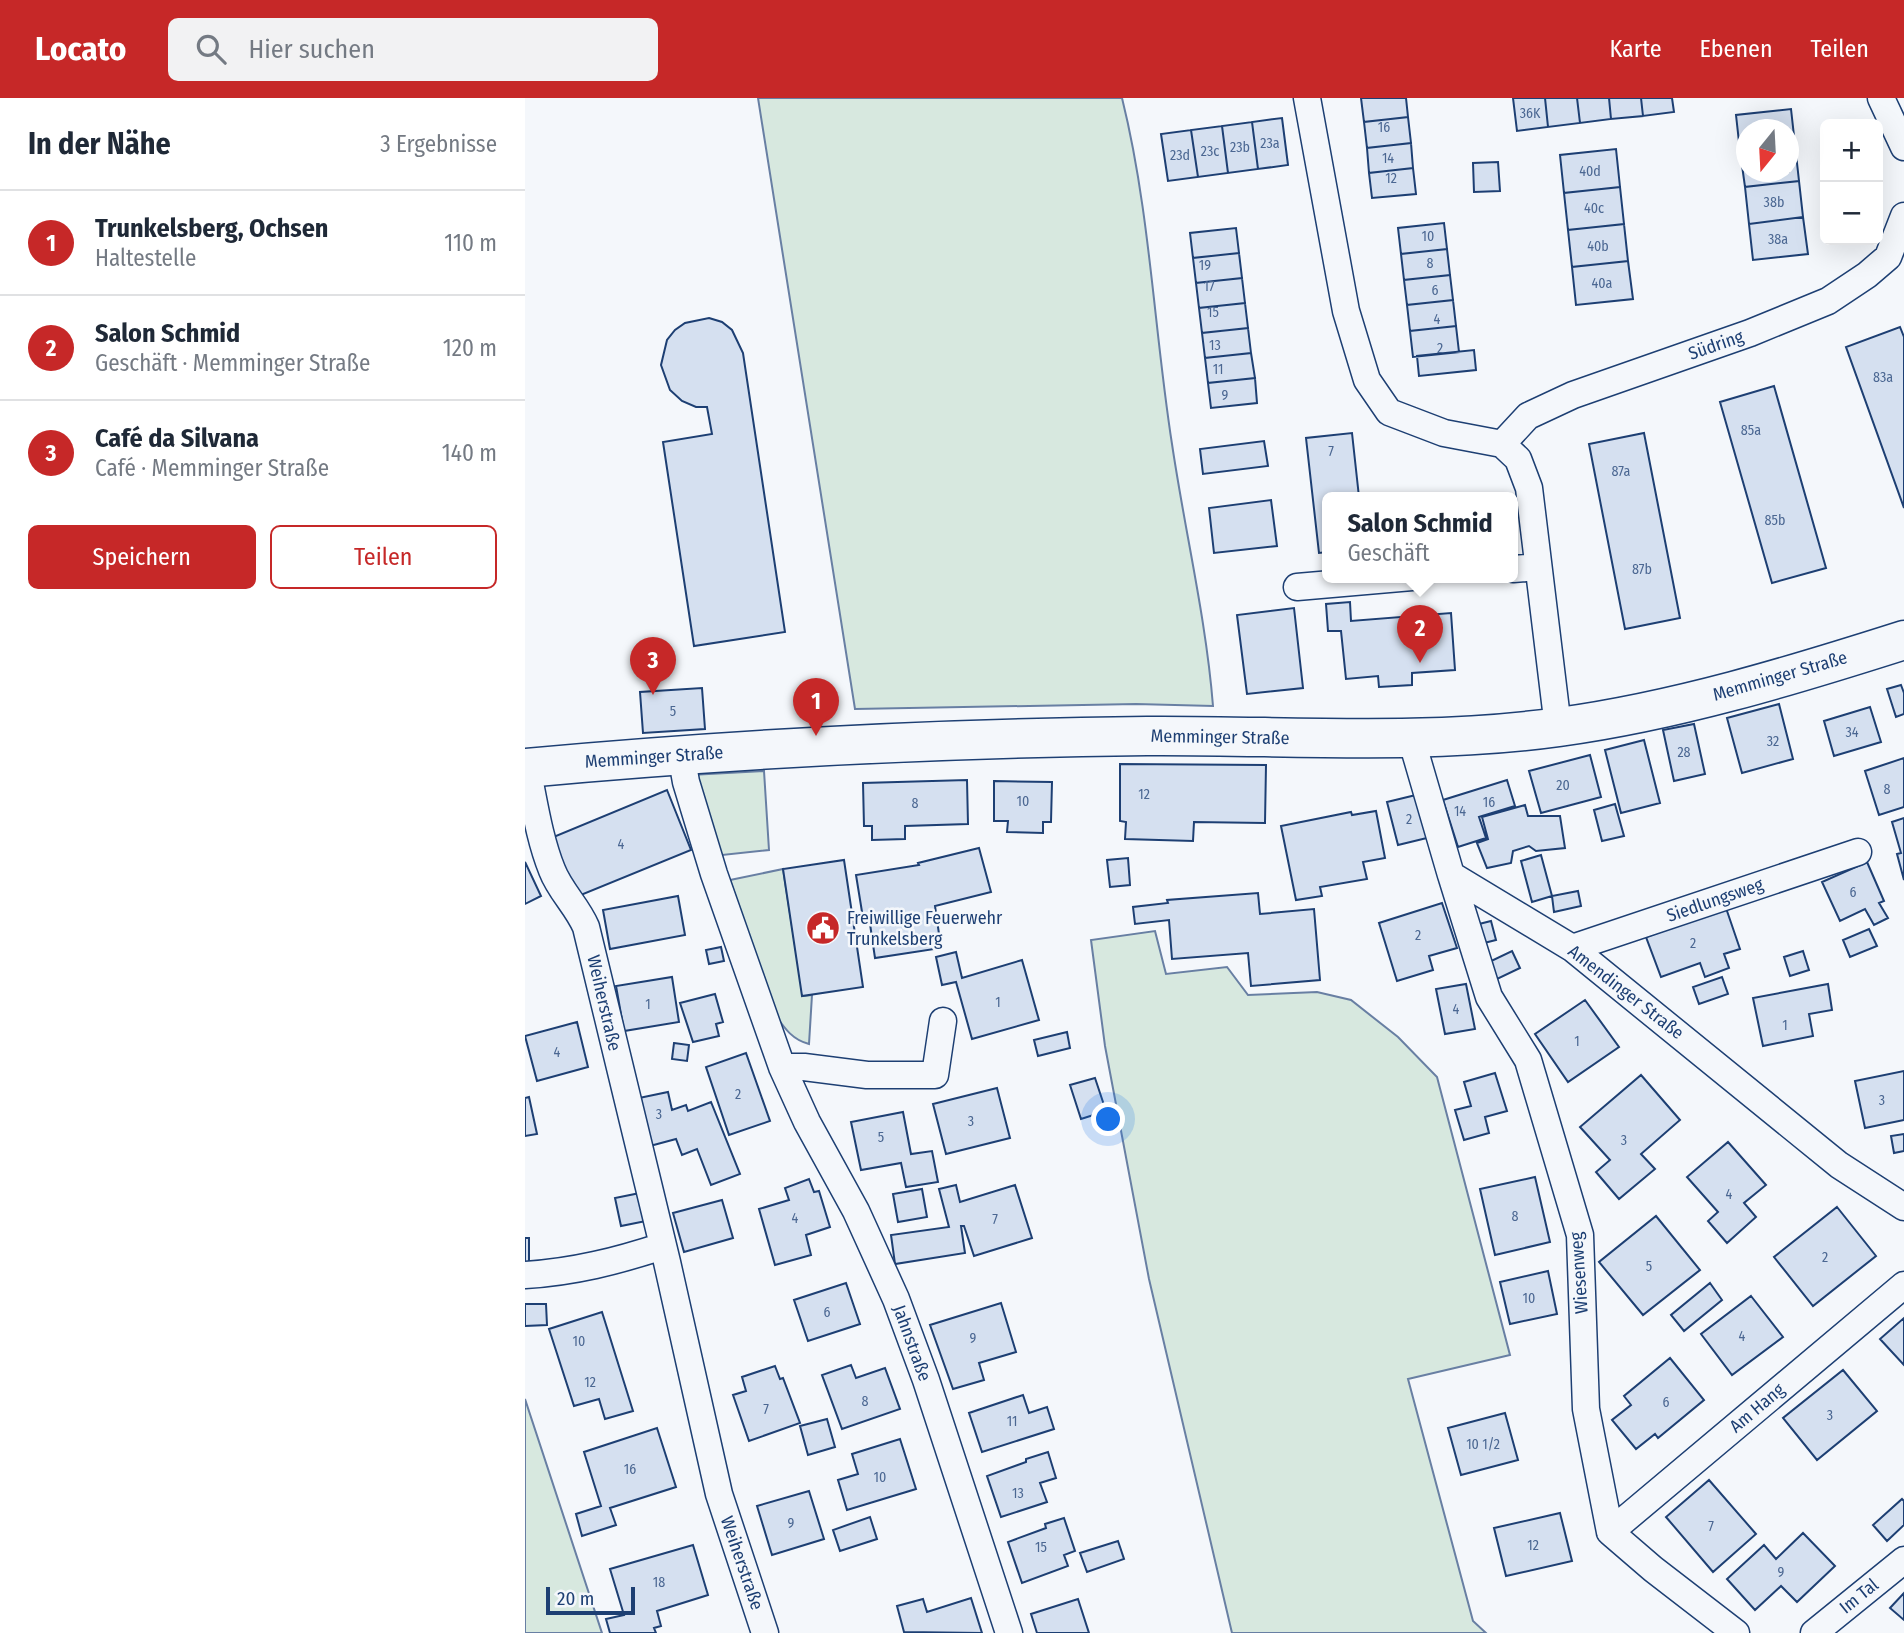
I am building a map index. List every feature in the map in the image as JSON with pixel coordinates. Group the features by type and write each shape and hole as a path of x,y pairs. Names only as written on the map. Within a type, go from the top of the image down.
{"street":[{"path":"1307,98 1346,311 1367,380 1389,412 1444,433 1502,444 1518,459 1529,488 1525,568 1558,727"},
{"path":"1881,98 1904,147"},
{"name":"Südring","path":"1502,444 1528,416 1573,395 1750,333 1828,301 1888,257 1904,216"},
{"path":"1297,587 1343,583"},
{"name":"Memminger Straße","path":"526,768 681,754 865,743 1134,736 1475,736 1558,727 1678,704 1810,670 1904,640"},
{"path":"1411,738 1451,875"},
{"name":"Jahnstraße","path":"681,754 685,782 714,874 782,1067 807,1122 856,1211 892,1289 926,1380 1009,1633"},
{"name":"Weiherstraße","path":"526,768 552,871 560,886 579,909 586,926 719,1494 765,1633"},
{"name":"Siedlungsweg","path":"1572,948 1859,852"},
{"name":"Amendinger Straße","path":"1451,875 1572,948 1839,1165 1904,1208"},
{"name":"Wiesenweg","path":"1451,875 1489,997 1528,1060 1580,1236 1586,1409 1611,1532"},
{"path":"782,1067 867,1075 935,1075 943,1021"},
{"path":"525,1275 551,1274 608,1264 663,1246"},
{"name":"Am Hang","path":"1611,1532 1904,1285"},
{"path":"1611,1532 1653,1569 1736,1633"},
{"name":"Im Tal","path":"1814,1633 1904,1560"}],"shaded area":[{"path":"758,98 1122,98 1139,184 1166,401 1195,575 1213,706 1136,704 855,709"},
{"path":"764,771 769,850 713,856 690,775"},
{"path":"783,869 803,996 812,995 809,1044 794,1037 776,1016 730,880"},
{"path":"1155,931 1166,974 1227,967 1248,995 1317,992 1351,1000 1398,1037 1437,1077 1510,1355 1408,1379 1473,1621 1486,1633 1232,1633 1149,1279 1105,1046 1091,940"},
{"path":"525,1399 602,1633 525,1633"}],"building":[{"path":"1361,98 1406,98 1408,117 1364,122"},
{"path":"1513,98 1545,98 1548,127 1517,131"},
{"path":"1545,98 1577,98 1580,123 1548,127"},
{"path":"1577,98 1609,98 1611,119 1580,123"},
{"path":"1609,98 1641,98 1643,116 1611,119"},
{"path":"1641,98 1672,98 1674,112 1643,116"},
{"path":"1791,109 1792,119 1736,119 1736,115"},
{"path":"1408,117 1411,143 1367,148 1364,122"},
{"path":"1282,118 1288,165 1258,169 1252,122"},
{"path":"1252,122 1258,169 1228,173 1222,126"},
{"path":"1222,126 1228,173 1198,177 1191,130"},
{"path":"1191,130 1198,177 1168,181 1161,134"},
{"path":"1411,143 1413,168 1369,173 1367,148"},
{"path":"1616,149 1620,187 1564,193 1560,155"},
{"path":"1498,162 1500,191 1474,192 1473,163"},
{"path":"1413,168 1416,194 1372,198 1369,173"},
{"path":"1799,181 1803,217 1749,224 1745,187"},
{"path":"1744,182 1790,182 1745,187"},
{"path":"1620,187 1624,224 1568,230 1564,193"},
{"path":"1803,217 1808,254 1753,260 1749,224"},
{"path":"1444,223 1447,249 1401,254 1398,228"},
{"path":"1624,224 1628,261 1572,267 1568,230"},
{"path":"1236,228 1239,253 1193,258 1190,233"},
{"path":"1447,249 1450,275 1404,280 1401,254"},
{"path":"1239,253 1242,278 1196,283 1193,258"},
{"path":"1628,261 1633,299 1576,305 1572,267"},
{"path":"1450,275 1453,300 1407,305 1404,280"},
{"path":"1242,278 1245,303 1199,308 1196,283"},
{"path":"1453,300 1456,326 1410,331 1407,305"},
{"path":"1245,303 1248,328 1202,333 1199,308"},
{"path":"709,318 722,322 732,330 743,353 785,632 694,646 663,442 712,434 707,407 696,407 682,401 670,390 661,365 667,340 675,330 685,323"},
{"path":"1456,326 1459,352 1413,357 1410,331"},
{"path":"1900,327 1904,337 1904,508 1846,347"},
{"path":"1248,328 1251,353 1205,358 1202,333"},
{"path":"1474,350 1476,370 1419,376 1417,356"},
{"path":"1251,353 1255,378 1208,383 1205,358"},
{"path":"1255,378 1257,403 1211,408 1208,383"},
{"path":"1774,386 1826,568 1772,583 1720,402"},
{"path":"1352,433 1358,492 1322,492 1322,553 1319,553 1306,438"},
{"path":"1644,433 1680,618 1625,629 1589,444"},
{"path":"1264,441 1268,466 1203,474 1200,449"},
{"path":"1271,500 1277,546 1214,553 1209,508"},
{"path":"1350,602 1351,621 1451,613 1455,670 1412,673 1412,685 1379,687 1378,676 1346,679 1341,631 1328,631 1326,604"},
{"path":"1294,608 1303,688 1247,694 1237,615"},
{"path":"1901,685 1904,693 1904,714 1896,717 1887,689"},
{"path":"702,688 705,729 643,733 640,692"},
{"path":"1779,704 1793,759 1742,773 1727,718"},
{"path":"1870,707 1881,742 1834,756 1824,721"},
{"path":"1694,724 1705,774 1674,781 1663,730"},
{"path":"1644,740 1660,803 1621,813 1605,750"},
{"path":"1590,755 1601,797 1541,813 1529,771"},
{"path":"1904,758 1904,807 1879,815 1865,771"},
{"path":"1120,764 1266,765 1265,823 1194,822 1193,841 1125,839 1126,822 1120,821"},
{"path":"967,780 968,824 905,826 905,839 872,840 872,826 864,826 863,783"},
{"path":"1507,780 1515,806 1479,817 1486,838 1458,847 1443,800"},
{"path":"994,781 1052,782 1051,822 1043,822 1043,833 1007,832 1008,821 994,821"},
{"path":"667,790 691,850 576,897 551,838"},
{"path":"1420,794 1431,837 1398,845 1387,802"},
{"path":"1615,804 1624,836 1602,841 1594,810"},
{"path":"1525,805 1528,816 1560,816 1565,848 1536,851 1529,846 1513,851 1511,863 1487,868 1477,843 1488,839 1482,817"},
{"path":"1376,811 1385,858 1363,862 1367,879 1320,887 1322,896 1296,900 1281,826 1351,812 1352,815"},
{"path":"1904,818 1904,880 1897,854 1901,853 1892,822"},
{"path":"979,848 991,892 935,906 941,948 875,958 869,917 863,918 856,875 919,865 918,863"},
{"path":"1541,855 1552,896 1532,902 1521,861"},
{"path":"1128,858 1130,885 1110,887 1107,860"},
{"name":"Freiwillige Feuerwehr Trunkelsberg","path":"844,860 863,987 802,996 783,869"},
{"path":"525,862 541,896 525,904"},
{"path":"1867,862 1884,901 1879,903 1888,918 1874,925 1865,909 1840,921 1822,882"},
{"path":"1578,891 1581,906 1554,912 1552,896"},
{"path":"1258,893 1260,914 1314,909 1320,980 1251,986 1248,953 1172,959 1169,920 1135,924 1133,907 1168,903 1167,900"},
{"path":"678,896 685,935 610,949 603,910"},
{"path":"1442,903 1457,948 1429,956 1433,970 1397,981 1379,923"},
{"path":"1726,908 1740,949 1724,954 1729,968 1705,977 1700,963 1661,977 1646,937"},
{"path":"1491,921 1496,940 1484,943 1479,924"},
{"path":"1869,929 1877,946 1850,957 1843,940"},
{"path":"721,947 724,961 709,964 706,950"},
{"path":"1512,951 1520,968 1495,980 1487,963"},
{"path":"1803,951 1809,970 1790,976 1784,957"},
{"path":"956,952 962,978 1022,960 1039,1020 972,1039 956,982 942,985 936,957"},
{"path":"672,977 679,1022 624,1031 616,986"},
{"path":"1722,977 1728,994 1699,1004 1693,987"},
{"path":"1466,984 1475,1029 1445,1034 1436,989"},
{"path":"1828,984 1832,1010 1809,1014 1813,1036 1763,1046 1753,998"},
{"path":"715,994 723,1022 716,1024 719,1036 693,1042 680,1003"},
{"path":"1585,1000 1619,1047 1568,1082 1535,1034"},
{"path":"577,1022 588,1067 537,1081 525,1036"},
{"path":"1067,1032 1070,1048 1038,1056 1034,1040"},
{"path":"674,1043 689,1045 687,1061 672,1059"},
{"path":"746,1053 770,1121 729,1135 706,1067"},
{"path":"1904,1071 1904,1120 1865,1128 1855,1081"},
{"path":"1495,1073 1507,1111 1485,1117 1489,1133 1464,1140 1455,1110 1471,1106 1464,1082"},
{"path":"1641,1075 1680,1120 1641,1154 1655,1169 1619,1199 1596,1172 1610,1160 1580,1127"},
{"path":"1095,1078 1106,1111 1081,1119 1070,1085"},
{"path":"997,1088 1010,1138 946,1154 933,1104"},
{"path":"668,1092 672,1110 686,1105 688,1111 711,1102 740,1174 711,1185 697,1149 682,1155 676,1139 650,1146 639,1098"},
{"path":"529,1097 537,1134 525,1136 525,1098"},
{"path":"903,1112 911,1154 932,1151 938,1182 906,1187 901,1163 861,1170 851,1122"},
{"path":"1904,1134 1904,1151 1894,1153 1891,1136"},
{"path":"1728,1142 1766,1185 1744,1203 1756,1217 1727,1243 1708,1221 1718,1212 1687,1177"},
{"path":"1535,1177 1550,1242 1495,1255 1480,1189"},
{"path":"809,1179 814,1192 819,1191 830,1227 806,1235 811,1255 775,1265 759,1209 789,1200 785,1188"},
{"path":"956,1185 960,1202 1015,1185 1032,1238 974,1256 964,1226 961,1226 965,1253 895,1264 891,1235 949,1227 939,1189"},
{"path":"922,1189 927,1217 898,1222 893,1194"},
{"path":"640,1193 646,1221 621,1226 615,1198"},
{"path":"722,1200 733,1238 684,1252 673,1213"},
{"path":"1837,1207 1876,1256 1813,1306 1774,1257"},
{"path":"1656,1216 1700,1270 1643,1315 1599,1262"},
{"path":"525,1238 529,1238 529,1265 525,1265"},
{"path":"1548,1271 1557,1314 1510,1324 1500,1282"},
{"path":"846,1283 860,1324 808,1341 794,1300"},
{"path":"1710,1283 1722,1300 1684,1331 1671,1315"},
{"path":"1751,1296 1783,1337 1732,1375 1701,1334"},
{"path":"1001,1303 1016,1352 979,1363 984,1380 953,1389 930,1325"},
{"path":"525,1304 546,1304 547,1325 525,1326"},
{"path":"602,1312 633,1411 605,1419 599,1399 574,1406 549,1329"},
{"path":"1904,1318 1904,1365 1880,1339"},
{"path":"1670,1358 1704,1400 1658,1438 1655,1434 1636,1449 1612,1420 1631,1405 1624,1396"},
{"path":"851,1365 856,1378 885,1368 900,1409 842,1429 822,1375"},
{"path":"775,1366 780,1379 783,1378 800,1423 749,1441 733,1395 746,1391 742,1377"},
{"path":"1843,1370 1877,1411 1817,1460 1783,1418"},
{"path":"1023,1395 1029,1413 1047,1407 1054,1429 982,1452 969,1413"},
{"path":"1505,1413 1518,1460 1461,1475 1448,1428"},
{"path":"827,1419 835,1447 808,1455 800,1426"},
{"path":"657,1428 676,1487 610,1508 616,1525 582,1536 576,1514 601,1506 584,1452"},
{"path":"900,1439 916,1489 847,1510 838,1480 858,1474 852,1454"},
{"path":"1048,1452 1056,1478 1040,1483 1047,1502 1001,1517 987,1476"},
{"path":"1709,1480 1756,1534 1713,1572 1666,1517"},
{"path":"809,1491 824,1539 772,1555 757,1506"},
{"path":"1902,1499 1904,1525 1887,1541 1873,1525"},
{"path":"1560,1513 1572,1561 1506,1576 1494,1528"},
{"path":"870,1517 877,1539 840,1551 833,1530"},
{"path":"1064,1518 1075,1551 1064,1555 1068,1566 1022,1583 1008,1542 1046,1528 1045,1524"},
{"path":"1803,1533 1835,1566 1797,1602 1781,1586 1755,1610 1727,1579 1764,1545 1776,1559"},
{"path":"1118,1541 1124,1559 1087,1572 1080,1553"},
{"path":"693,1545 708,1595 657,1611 661,1626 654,1628 656,1633 610,1633 606,1619 624,1615 610,1569"},
{"path":"1904,1593 1904,1620 1890,1608"},
{"path":"971,1598 982,1633 904,1632 897,1606 923,1599 927,1612"},
{"path":"1078,1599 1089,1633 1037,1633 1031,1614"}],"place":[{"name":"Salon Schmid","path":"1420,663"},
{"name":"Café da Silvana","path":"653,695"},
{"name":"Trunkelsberg, Ochsen","path":"816,736"},
{"name":"Freiwillige Feuerwehr Trunkelsberg","path":"823,928"}]}
